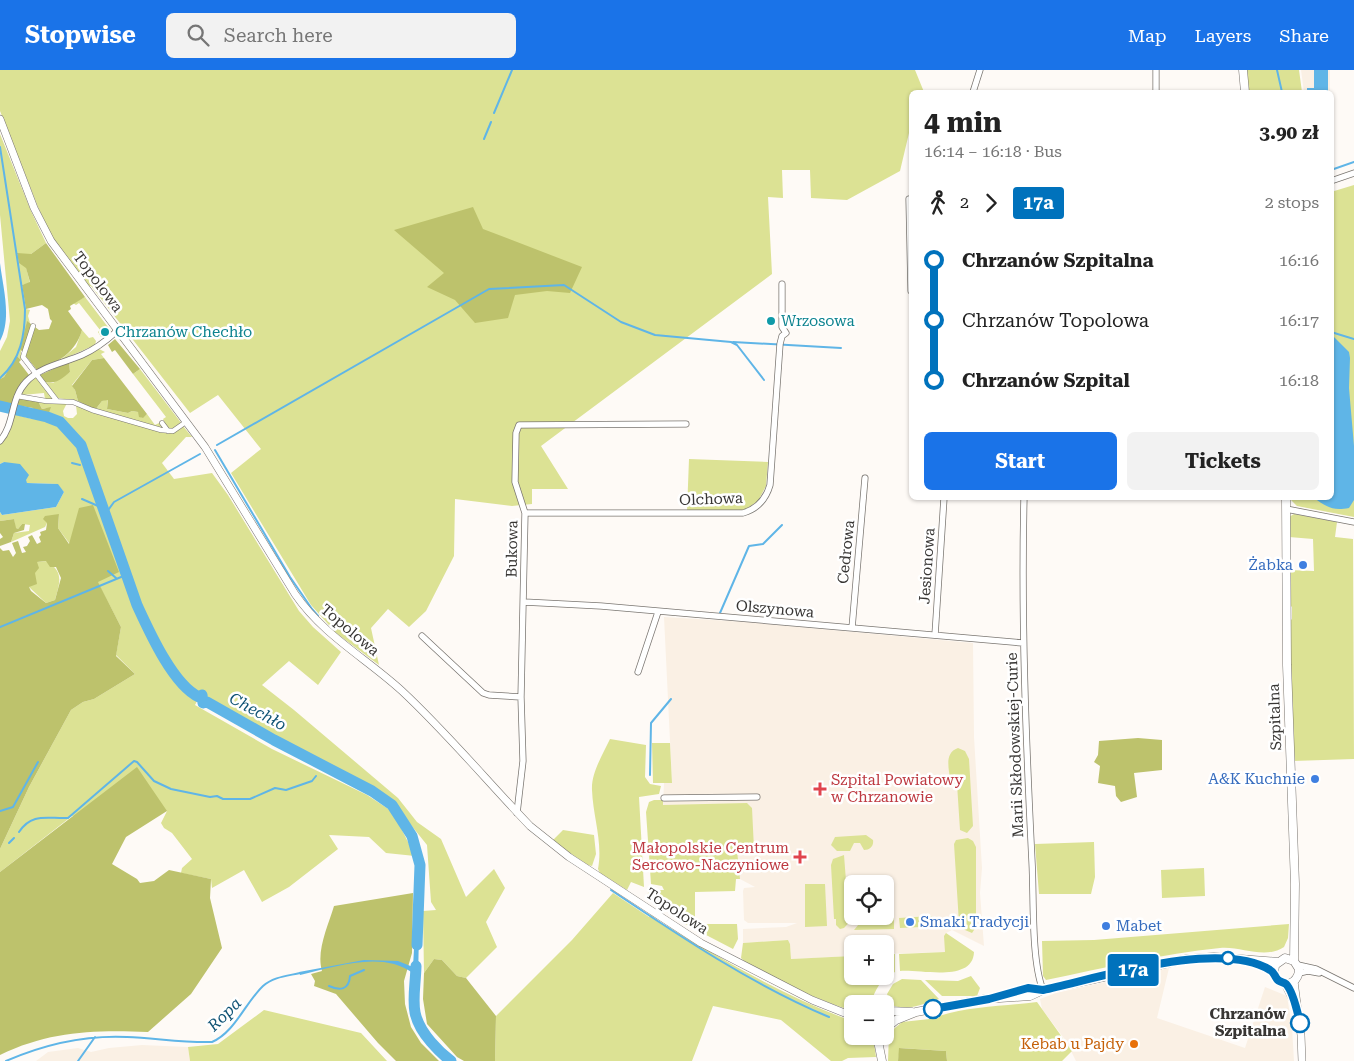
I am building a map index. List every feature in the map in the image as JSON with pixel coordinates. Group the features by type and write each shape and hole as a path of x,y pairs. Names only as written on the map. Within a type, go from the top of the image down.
{"main road":[{"path":"1243,70 1245,90"},
{"name":"Szpitalna","path":"1286,500 1287,665 1297,966"},
{"name":"Szpitalna","path":"1282,960 1295,935"},
{"path":"894,1022 916,1012 989,999 1030,996 1043,990 1187,959 1282,960 1297,966 1294,981 1285,984 1278,981 1269,969 1245,960"},
{"path":"1274,974 1274,970 1282,960"},
{"path":"894,1010 916,1012"},
{"path":"879,1045 881,1058"},
{"path":"881,1058 883,1045"}],"street":[{"path":"974,90 980,70"},
{"path":"1156,70 1156,90"},
{"name":"Topolowa","path":"0,119 34,208 48,235 70,269 205,447 295,594 310,615 327,631 402,691 517,813 539,834 563,852 662,919 732,960 812,1000 844,1013"},
{"path":"1334,180 1354,173"},
{"name":"Olchowa","path":"525,513 743,513 755,509 764,498 770,485 780,344 782,336 786,333 782,327 782,284"},
{"path":"33,326 23,357 57,401"},
{"path":"0,441 9,427 13,406 24,385 37,373 93,350 117,332"},
{"path":"17,396 77,403 102,413 168,431 173,431 183,424"},
{"path":"162,423 168,431"},
{"name":"Bukowa","path":"517,813 523,761 521,697 525,513 515,482 516,433 519,425 686,424"},
{"name":"Cedrowa","path":"852,628 865,478"},
{"name":"Jesionowa","path":"935,636 944,500"},
{"name":"Marii Skłodowskiej-Curie","path":"1024,500 1023,643 1036,943 1039,976 1043,990"},
{"path":"1286,509 1354,522"},
{"name":"Olszynowa","path":"524,602 601,606 1023,643"},
{"path":"638,672 658,612"},
{"path":"422,636 483,693 521,697"},
{"path":"664,798 757,796"},
{"path":"1297,966 1308,966 1354,988"},
{"path":"1294,981 1301,1034 1302,1061"},
{"path":"1285,984 1297,1007"}],"shaded area":[{"path":"1301,70 1330,70 1330,90 1304,90"},
{"name":"Szpital Powiatowy w Chrzanowie","path":"664,617 747,622 973,643 974,737 982,868 980,893 984,946 952,930 946,933 945,952 894,954 894,935 844,935 844,956 791,959 788,940 743,943 743,929 786,927 797,923 748,923 744,920 744,888 755,887 740,879 737,850 663,805 664,783 672,782"},
{"path":"1169,968 1157,1018 1245,1048 1265,987 1287,996 1292,1027 1294,1061 1076,1061 1066,1041 1042,1009 1040,999 1056,993"},
{"path":"142,1045 188,1047 190,1061 36,1061 48,1052 78,1048 91,1052 109,1048"}],"green space":[{"path":"0,70 915,70 923,90 909,90 909,133 900,171 847,200 811,198 810,170 782,170 783,198 768,197 772,274 541,446 568,489 532,489 532,504 512,506 455,499 454,556 426,611 409,627 388,609 371,628 379,665 336,633 311,605 231,473 261,449 218,395 190,413 91,286 87,286 53,240 0,111"},
{"path":"1246,70 1299,70 1302,90 1248,90"},
{"path":"0,134 46,243 31,254 17,254 26,267 30,283 22,285 26,309 30,310 28,316 30,323 27,322 21,349 21,360 17,356 4,377 0,379 0,351 7,337 10,321 0,215"},
{"path":"1354,185 1354,517 1297,506 1291,500 1334,500 1334,191"},
{"path":"473,207 483,229 582,267 570,293 547,291 515,295 508,318 475,323 455,300 427,287 444,273 394,230"},
{"path":"46,243 85,297 70,306 71,309 68,311 82,330 75,345 59,360 37,370 20,349 27,321 39,330 49,329 52,321 48,309 42,305 26,309 22,285 30,282 26,268 19,263 17,253 31,254"},
{"path":"85,297 111,331 105,337 101,337 98,332 100,330 79,303 76,305 73,303"},
{"path":"82,330 89,338 93,337 96,341 95,345 59,361 76,347"},
{"path":"115,339 140,369 133,374 115,350 112,352 108,345"},
{"path":"99,349 105,352 101,354 104,358 92,360 72,385 78,401 58,398 45,382 53,383 70,372 69,362"},
{"path":"17,356 21,360 19,362 29,375 20,386 11,406 0,403 0,379 4,377"},
{"path":"104,358 147,414 143,418 139,417 138,412 132,411 128,413 107,409 108,400 102,401 95,410 78,401 72,386 92,360"},
{"path":"69,362 70,372 59,380 45,382 40,375"},
{"path":"140,369 182,424 174,429 168,429 163,419 166,417 133,374"},
{"path":"37,376 53,399 45,399 44,393 22,395 21,393 26,385"},
{"path":"21,398 38,401 42,409 51,407 48,415 34,412 33,408 15,405"},
{"path":"108,399 107,409 128,413 132,411 138,412 142,418 147,414 155,425 159,423 165,429 95,410 102,401"},
{"path":"38,401 67,403 63,411 64,416 68,418 73,418 77,414 76,405 96,413 163,432 173,433 183,426 192,437 186,437 162,463 174,479 212,473 228,495 299,611 313,627 341,652 318,685 289,661 262,685 398,798 417,822 441,839 466,897 494,869 505,888 486,922 497,947 466,978 457,976 442,960 434,959 424,973 423,911 436,910 431,902 427,845 391,800 226,710 191,690 182,682 146,618 85,448 65,424 48,415 46,408 42,409"},
{"path":"13,414 32,419 32,416 39,417 52,422 68,432 78,443 144,625 179,684 198,699 195,705 272,749 367,795 393,812 415,856 386,853 369,837 329,835 338,849 289,887 262,902 244,870 212,888 211,879 181,873 182,868 192,859 172,833 164,828 161,823 167,811 72,816 0,872 0,849 29,787 71,710 83,702 94,699 135,674 116,655 121,627 97,581 58,528 59,514 47,523 45,527 11,542 14,533 29,531 30,525 22,524 18,529 15,528 14,519 0,521 0,512 2,515 56,507 64,492 57,484 27,483 4,462 0,464 0,444 8,435"},
{"path":"689,459 768,462 766,486 758,501 743,511 687,511"},
{"path":"93,505 119,572 98,582 121,627 116,656 135,674 94,699 83,702 71,710 29,787 0,849 0,548 3,551 9,550 13,557 16,553 12,543 18,541 22,553 26,552 23,547 27,546 30,541 28,537 32,535 37,544 41,542 40,532 46,530 47,523 43,519 45,516 59,514 58,528 69,544 79,508","holes":["46,561 50,567 56,567 61,578 55,600 46,603 31,591 29,587 37,584 35,573 39,568 37,562"]},
{"path":"1294,514 1337,522 1335,537 1353,539 1354,759 1293,761 1290,621 1292,619 1292,607 1289,604 1289,570 1314,571 1313,539 1289,537 1289,517"},
{"path":"14,519 18,529 22,524 25,524 24,530 14,533 11,542 0,546 0,539 3,537 0,533 0,521"},
{"path":"47,561 56,569 59,582 55,600 46,603 29,587 37,562"},
{"path":"1138,738 1162,740 1162,770 1134,773 1137,797 1121,802 1116,796 1115,786 1098,783 1100,766 1094,762 1098,755 1099,741"},
{"path":"610,739 646,745 645,777 650,784 661,786 659,794 639,797 644,887 631,882 627,890 600,873 598,869 599,839 592,784 598,764"},
{"path":"652,743 670,743 672,783 653,783"},
{"path":"958,748 965,751 969,759 973,826 967,833 960,830 957,784 956,781 950,780 949,771 949,757"},
{"path":"137,767 167,811 126,837 112,864 137,879 140,883 154,881 169,870 211,879 210,898 222,948 191,994 148,1032 109,1031 72,1034 36,1041 0,1055 0,872"},
{"path":"663,800 663,805 747,803 752,808 754,849 737,850 740,879 736,879 735,891 695,892 695,924 737,924 738,939 733,949 685,924 646,897 650,890 664,890 662,886 651,884 646,812 649,802"},
{"path":"563,830 594,835 596,854 592,866 552,841"},
{"path":"866,835 873,840 872,846 868,849 864,850 860,843 854,843 850,851 837,851 831,845 835,837"},
{"path":"968,838 973,841 976,847 976,927 972,933 965,930 959,923 954,844 956,840"},
{"path":"1094,842 1095,877 1091,894 1039,894 1035,844"},
{"path":"844,855 846,875 844,875 844,925 847,925 840,929 836,925 836,919 834,919 831,865 833,859"},
{"path":"1204,868 1205,896 1162,898 1161,870"},
{"path":"805,884 825,884 827,926 805,927"},
{"path":"413,893 412,953 404,981 405,1004 411,1027 421,1043 439,1061 396,1061 336,994 314,986 315,981 311,974 322,971 322,947 334,906"},
{"path":"613,893 649,917 651,915 683,936 778,989 844,1018 844,1045 874,1045 876,1057 831,1061 781,1020 713,1006 692,1061 495,1061 496,1016 572,940"},
{"path":"931,916 942,922 942,926 900,928 899,918"},
{"path":"1289,924 1288,938 1284,947 1276,951 1261,953 1220,948 1155,958 1046,980 1043,976 1042,941 1094,940"},
{"path":"858,925 894,925 894,929 854,930"},
{"path":"946,933 974,952 971,962 965,968 944,972 900,971 899,954 945,952 944,936"},
{"path":"788,940 791,959 844,956 844,985 880,985 874,995 844,995 844,1008 842,1007 794,988 748,964 741,958 743,943"},
{"path":"894,954 895,954 894,972"},
{"path":"434,959 442,960 457,976 466,978 496,1016 495,1061 464,1061 457,1057 427,1024 423,999 424,973"},
{"path":"971,976 980,988 977,996 942,996 925,980 958,981"},
{"path":"902,979 921,980 939,999 922,1005 904,1008 894,1006 894,995 887,994 894,983"},
{"path":"1037,1002 1072,1051 1062,1061 947,1061 946,1051 900,1048 898,1061 888,1061 889,1045 894,1045 894,1029 902,1022 939,1018 939,1016 975,1008"},
{"path":"264,1010 361,1033 387,1061 190,1061 188,1047 218,1044"},
{"path":"899,1048 946,1051 947,1061 898,1061"}],"water":[{"path":"1314,70 1328,70 1328,90 1307,90 1307,88 1314,88"},
{"path":"0,263 6,313 4,332 0,341"},
{"path":"1334,337 1349,352 1350,358 1349,388 1354,446 1354,500 1349,508 1343,509 1330,508 1317,500 1334,500"},
{"path":"4,462 20,464 29,475 26,480 27,483 58,484 64,492 56,507 2,515 0,512 0,464"},
{"path":"415,931 419,932 418,981 413,981 413,973 401,966 373,961 358,962 300,975 299,972 364,960 398,961 413,967"}],"waterway":[{"path":"494,113 512,70"},
{"path":"1277,70 1282,90"},
{"path":"484,139 491,122"},
{"path":"0,147 25,309 23,337 17,355 13,363 0,378"},
{"path":"1334,169 1354,162"},
{"path":"217,445 489,289 564,285 621,322 655,335 731,342 737,345 764,380"},
{"path":"1334,333 1354,339"},
{"path":"733,342 841,348"},
{"name":"Chechło","path":"0,406 60,422 81,445 137,605 163,656 189,691 199,697 202,695 203,703 207,702 274,740 372,791 392,805 412,836 420,865 417,945"},
{"path":"215,450 290,577 318,616"},
{"path":"106,513 114,502 200,454"},
{"path":"72,463 80,465"},
{"name":"Chechło","path":"84,465 89,466"},
{"path":"82,499 105,509"},
{"path":"720,613 749,546 763,544 782,525"},
{"path":"108,571 116,578"},
{"path":"0,627 126,575"},
{"path":"650,775 651,723 671,699"},
{"path":"19,832 24,826 35,819 68,818 134,761 154,781 171,789 210,797 217,796 223,799 250,799 275,788 286,790 312,781 316,776"},
{"path":"0,811 13,807 38,762"},
{"path":"9,843 14,838"},
{"path":"611,890 744,975 829,1017"},
{"name":"Chechło","path":"416,966 414,1006 418,1023 431,1042 451,1061"},
{"path":"329,986 337,989 346,987 350,976 364,970"},
{"name":"Ropa","path":"6,1061 50,1045 81,1039 127,1037 212,1042 227,1031 263,986 276,979 300,973"},
{"path":"78,1061 95,1037"}],"bus line":[{"name":"17a","path":"933,1009 989,999 1028,988 1043,990 1187,959 1226,958 1245,960 1269,969 1274,973 1278,981 1289,988 1297,1007 1300,1023"}],"place":[{"name":"Wrzosowa","path":"771,321"},
{"name":"Chrzanów Chechło","path":"105,332"},
{"name":"Żabka","path":"1303,565"},
{"name":"A&K Kuchnie","path":"1315,779"},
{"name":"Szpital Powiatowy w Chrzanowie","path":"820,789"},
{"name":"Małopolskie Centrum Sercowo-Naczyniowe","path":"800,857"},
{"name":"Smaki Tradycji","path":"910,922"},
{"name":"Mabet","path":"1106,926"},
{"name":"Chrzanów Szpitalna","path":"1300,1023"},
{"name":"Kebab u Pajdy","path":"1134,1044"}]}
